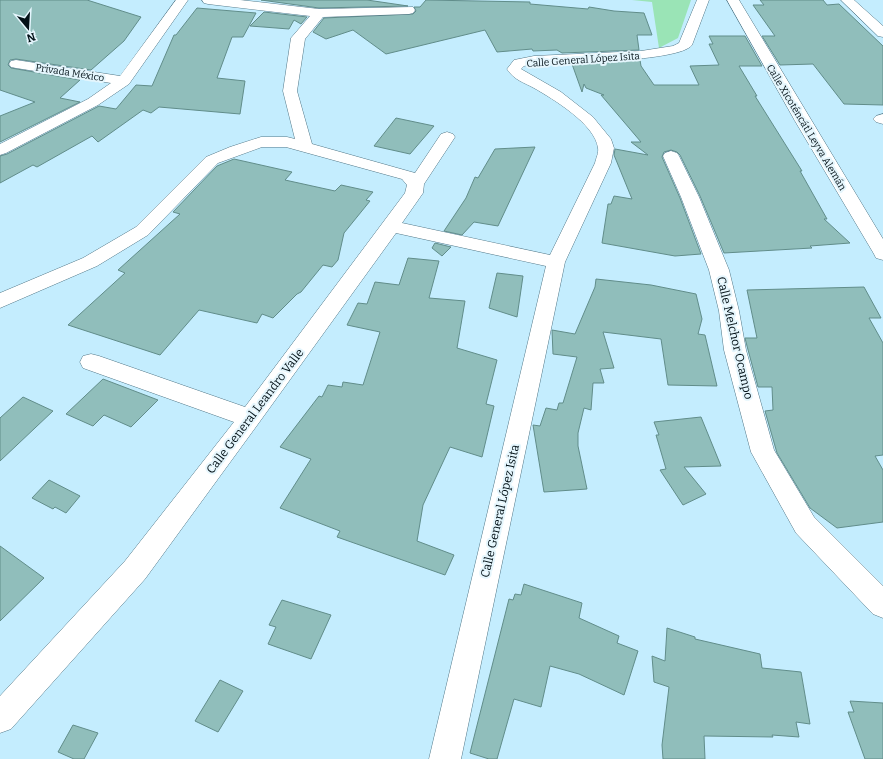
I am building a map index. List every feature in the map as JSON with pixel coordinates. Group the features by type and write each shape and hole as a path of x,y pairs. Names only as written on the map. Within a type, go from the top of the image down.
{"street":[{"path":"0,150 93,102 124,81 182,0"},
{"path":"208,0 319,12 408,10"},
{"name":"Calle General López Isita","path":"445,759 556,262 603,163 606,148 598,131 584,115 537,84 517,74 514,69 520,63 534,60 641,55 676,49 685,45 704,0"},
{"name":"Calle Xicoténcátl Leyva Alemán","path":"733,0 803,121 883,254"},
{"path":"847,0 883,33"},
{"path":"305,146 290,91 298,38 319,12"},
{"name":"Privada México","path":"16,64 124,81"},
{"name":"Calle General Leandro Valle","path":"0,718 135,570 250,418 391,226 414,193 416,184 447,137"},
{"path":"0,301 90,262 142,230 212,160 261,142 287,142 305,146 408,175 416,184"},
{"name":"Calle Melchor Ocampo","path":"671,156 690,197 719,270 729,311 735,350 763,452 804,525 883,605"},
{"path":"391,226 556,262"},
{"path":"90,362 250,418"}],"green space":[{"path":"632,0 691,0 678,38 659,48 652,2"}],"building":[{"path":"0,0 87,0 141,17 124,41 91,70 16,59 10,60 8,65 11,68 80,80 60,98 80,102 0,142 0,116 35,102 0,90"},
{"path":"261,0 367,0 408,6 319,8"},
{"path":"426,0 530,2 530,4 588,9 589,7 614,11 644,13 652,35 637,35 639,50 562,53 557,50 533,51 532,49 497,52 485,30 386,54 353,30 326,39 313,32 324,18 413,14 416,11 414,7 420,7"},
{"path":"760,0 823,0 827,5 839,4 883,46 883,105 844,104 813,64 780,65 762,36 775,36 753,5 764,5"},
{"path":"197,8 256,13 243,37 232,37 217,78 245,81 240,114 159,107 151,113 143,110 98,142 92,136 37,167 33,165 0,183 0,156 7,154 99,106 116,109 136,85 152,86 174,35 176,35"},
{"path":"264,12 307,17 301,24 294,20 289,29 250,26"},
{"path":"709,36 745,36 762,66 739,66 757,96 755,96 802,171 800,171 827,219 824,219 850,243 810,246 812,248 724,253 700,196 680,155 671,150 664,152 662,157 680,198 701,254 675,256 602,243 608,204 611,204 614,196 632,199 614,155 615,149 648,155 631,142 641,142 601,95 604,95 586,88 584,84 582,92 572,64 640,60 641,66 654,85 699,85 690,66 719,65 709,44 713,44"},
{"path":"396,118 434,126 410,154 374,146"},
{"path":"535,147 498,226 474,222 462,235 444,231 466,198 475,177 478,178 495,149"},
{"path":"234,159 292,172 285,180 335,191 341,185 373,192 366,200 370,201 344,233 338,260 332,267 323,265 301,292 297,294 273,318 262,314 257,323 199,310 160,355 68,325 125,273 118,270 180,214 173,212 217,166"},
{"path":"435,243 451,247 442,256 432,248"},
{"path":"408,258 439,261 429,298 465,301 457,348 497,360 486,404 494,406 482,457 450,447 423,505 417,541 454,555 445,575 337,537 340,531 280,508 311,459 280,447 319,396 322,397 328,385 342,387 343,382 363,385 380,332 347,325 358,303 367,304 375,282 399,285"},
{"path":"497,273 523,276 517,317 489,308"},
{"path":"596,279 651,285 696,294 702,319 698,334 705,335 717,386 668,385 661,339 603,332 614,368 600,369 604,383 593,383 591,410 584,408 578,433 578,446 587,489 544,492 533,425 540,426 546,408 557,410 559,403 563,403 577,357 553,354 552,330 575,334 595,287"},
{"path":"864,287 881,318 869,318 883,343 883,455 875,456 883,470 883,522 837,528 810,508 777,453 765,411 773,410 772,387 758,387 745,338 757,338 747,290"},
{"path":"103,379 158,400 131,427 104,415 93,426 66,414"},
{"path":"23,397 53,411 0,461 0,418"},
{"path":"701,417 721,466 684,467 706,494 683,505 660,470 666,469 656,435 659,435 654,422"},
{"path":"49,480 80,496 66,513 55,507 53,509 32,498"},
{"path":"0,546 44,578 0,621"},
{"path":"524,584 582,603 579,618 619,636 617,643 638,651 624,695 579,674 550,666 541,707 514,699 497,759 489,759 470,753 509,599 513,600 515,594 521,595"},
{"path":"282,600 331,615 311,659 268,644 276,627 269,625"},
{"path":"667,628 695,637 695,639 760,654 762,668 801,672 810,724 796,722 799,737 772,735 773,737 704,736 705,759 663,759 662,745 669,687 654,682 652,656 665,661"},
{"path":"220,680 243,691 218,732 195,721"},
{"path":"850,701 883,703 883,759 865,759 848,712 854,712"},
{"path":"73,725 98,733 84,759 74,759 58,752"}]}
